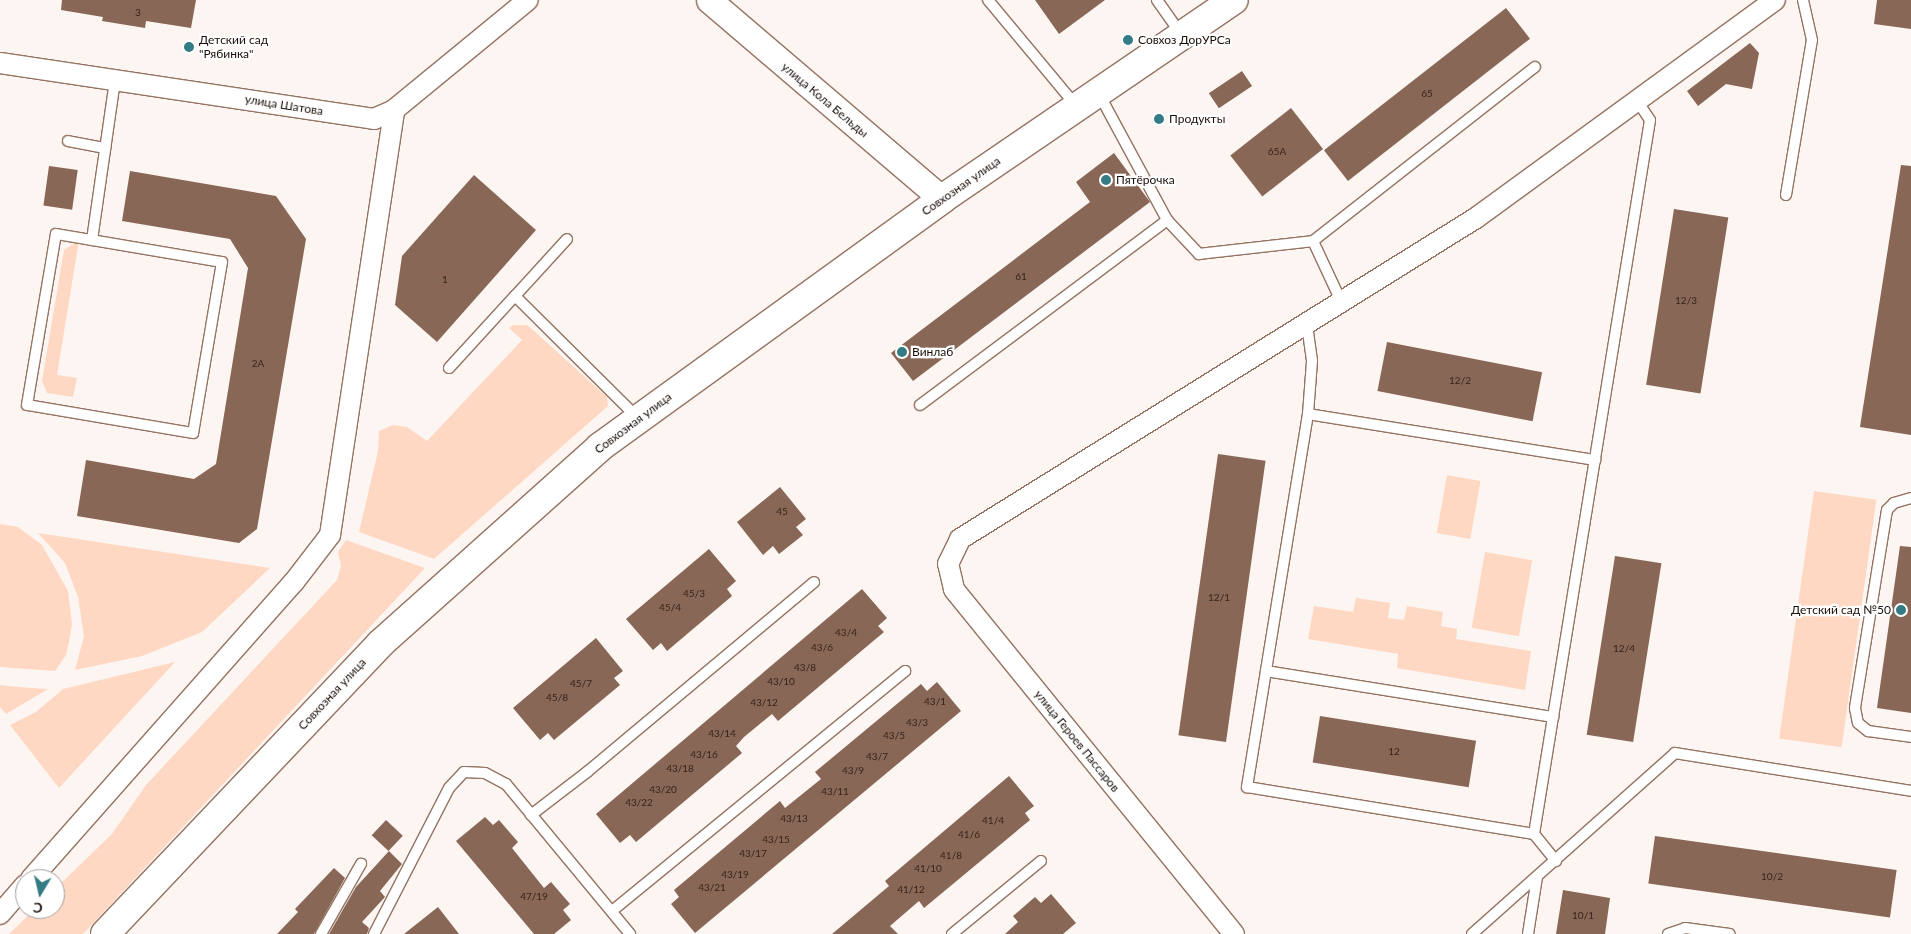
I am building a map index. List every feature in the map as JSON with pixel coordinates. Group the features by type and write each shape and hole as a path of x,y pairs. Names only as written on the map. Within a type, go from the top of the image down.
{"main road":[{"name":"Совхозная улица","path":"105,934 381,643 600,447 942,199 1234,0"}],"street":[{"name":"улица Шатова","path":"0,63 374,119 394,110 528,0"},
{"name":"улица Кола Бельды","path":"709,0 942,199"},
{"path":"1307,325 1341,301 1476,218 1638,102 1775,0"},
{"path":"40,869 287,589 330,536 394,110"},
{"name":"улица Героев Пассаров","path":"1234,934 954,589 948,564 960,539 1307,325"},
{"path":"0,914 15,897"}],"lane":[{"path":"988,0 1087,100 1167,220 1200,254 1313,241 1535,66"},
{"path":"1157,0 1182,36"},
{"path":"1786,195 1812,40 1803,0"},
{"path":"92,240 115,80"},
{"path":"1534,834 1650,120 1638,102"},
{"path":"68,141 105,148"},
{"path":"920,405 1167,220"},
{"path":"56,234 92,240 222,262 193,432 27,405 56,234"},
{"path":"449,368 568,239"},
{"path":"1313,241 1341,301"},
{"path":"515,296 638,419"},
{"path":"1307,325 1312,361 1308,414 1247,787 1534,834 1556,860"},
{"path":"1308,414 1595,460"},
{"path":"1911,498 1894,502 1887,510 1855,708 1858,723 1868,731 1911,737"},
{"path":"531,814 587,772 814,582"},
{"path":"1266,670 1553,717"},
{"path":"612,912 905,671"},
{"path":"1472,934 1675,753 1911,791"},
{"path":"374,934 449,788 464,772 486,772 506,784 630,934"},
{"path":"952,934 1041,861"},
{"path":"321,934 361,864"},
{"path":"1528,934 1537,877"},
{"path":"1668,934 1685,928 1730,934"}],"shaded area":[{"path":"79,240 57,375 77,378 73,397 47,393 42,381 64,250"},
{"path":"513,325 527,325 533,330 607,397 608,406 434,559 359,532 378,451 379,431 393,425 407,427 427,441 522,340 509,328"},
{"path":"1447,475 1480,481 1470,539 1437,533"},
{"path":"1814,491 1876,500 1842,747 1779,739"},
{"path":"0,524 18,527 42,545 68,591 72,624 66,655 55,671 0,667"},
{"path":"38,533 270,568 202,632 142,656 75,670 84,636 78,597 65,563"},
{"path":"346,540 425,568 83,934 9,934 25,919 65,919 65,879 112,834 146,785 337,580 341,566 338,552"},
{"path":"1485,552 1532,560 1519,636 1472,628"},
{"path":"1356,598 1390,603 1388,618 1404,620 1407,606 1443,612 1441,626 1457,629 1456,639 1531,651 1525,690 1397,668 1398,654 1308,639 1314,606 1353,612"},
{"path":"175,662 59,788 10,725 36,712 63,689"},
{"path":"0,685 48,689 6,714 0,707"}],"building":[{"path":"62,0 196,0 191,28 146,21 145,28 102,21 103,17 61,10"},
{"path":"1035,0 1105,0 1059,34"},
{"path":"1877,0 1911,0 1911,29 1874,24"},
{"path":"1506,8 1530,39 1348,181 1324,150"},
{"path":"1750,43 1759,53 1752,89 1726,84 1698,106 1687,91"},
{"path":"1242,71 1252,86 1219,108 1209,93"},
{"path":"1291,108 1323,149 1262,196 1230,155"},
{"path":"1114,153 1150,202 913,381 891,353 1090,202 1076,182"},
{"path":"1901,165 1911,166 1911,435 1860,427"},
{"path":"49,166 78,170 72,210 43,206"},
{"path":"130,171 276,196 306,239 257,529 239,543 77,516 86,460 194,479 216,464 248,268 230,239 122,221"},
{"path":"474,175 536,230 437,342 395,305 402,256"},
{"path":"1674,209 1728,218 1700,393 1646,385"},
{"path":"1387,342 1542,372 1533,421 1377,391"},
{"path":"1218,454 1266,461 1226,742 1178,735"},
{"path":"780,487 806,519 796,527 803,535 779,554 773,546 763,555 737,522"},
{"name":"Детский сад №50","path":"1900,546 1911,547 1911,713 1877,708"},
{"path":"709,549 736,581 727,589 732,596 667,651 661,643 653,650 626,619"},
{"path":"1615,556 1661,563 1633,742 1587,735"},
{"path":"862,589 887,618 878,626 884,632 778,721 772,714 744,737 736,746 742,753 636,842 630,835 620,843 596,814"},
{"path":"596,638 623,671 614,678 620,685 554,740 548,733 540,740 513,708"},
{"path":"937,682 961,711 695,933 671,904 679,897 674,890 780,801 785,808 821,779 815,772 921,684 927,691"},
{"path":"1320,716 1476,741 1469,787 1313,762"},
{"path":"1009,776 1034,806 1025,813 1030,820 924,908 919,901 890,926 898,934 832,934 889,886 885,881"},
{"path":"485,817 493,825 499,820 518,842 512,848 544,888 551,882 570,904 563,910 571,920 554,934 534,934 456,841"},
{"path":"386,820 403,836 388,851 372,835"},
{"path":"1655,836 1897,870 1890,917 1648,884"},
{"path":"389,851 402,864 380,891 385,897 362,922 369,928 367,934 329,934 356,887"},
{"path":"334,868 345,878 314,934 277,934 298,912 295,909"},
{"path":"1563,890 1610,898 1605,934 1556,934"},
{"path":"1051,894 1076,923 1063,934 1005,934 1018,922 1013,916 1035,897 1041,903"},
{"path":"438,907 459,934 404,934"}],"place":[{"name":"Совхоз ДорУPCа","path":"1128,40"},
{"name":"Детский сад \"Рябинка\"","path":"189,47"},
{"name":"Продукты","path":"1159,119"},
{"name":"Пятёрочка","path":"1106,180"},
{"name":"Винлаб","path":"902,352"},
{"name":"Детский сад №50","path":"1901,610"}]}
